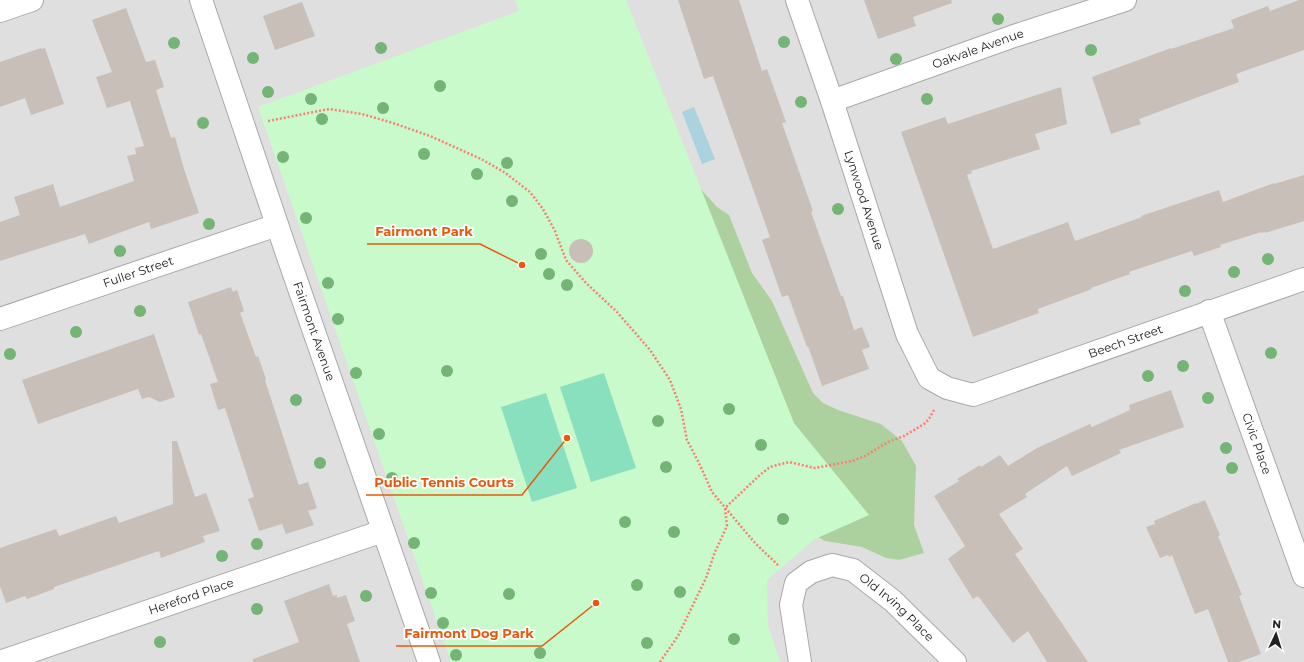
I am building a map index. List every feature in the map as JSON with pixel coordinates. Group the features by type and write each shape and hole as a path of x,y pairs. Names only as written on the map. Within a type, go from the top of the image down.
{"street":[{"path":"0,11 32,0"},
{"name":"Fairmont Avenue","path":"201,0 242,124 429,662"},
{"name":"Lynwood Avenue","path":"797,0 832,101 907,334 929,378 947,388"},
{"name":"Oakvale Avenue","path":"832,101 1014,36 1125,0"},
{"name":"Fuller Street","path":"0,319 277,225"},
{"name":"Beech Street","path":"947,388 973,395 1304,278"},
{"name":"Civic Place","path":"1209,311 1304,576"},
{"name":"Hereford Place","path":"0,662 383,531"},
{"name":"Old Irving Place","path":"796,583 811,572 832,565 853,570 893,601 955,662"},
{"path":"796,583 791,605 800,662"}],"path":[{"path":"242,124 329,109 362,114 430,136 481,159 504,172 530,192 543,209 555,231 566,260 585,282 617,312 650,350 670,380 681,409 687,440 712,492 755,543 796,583"},
{"path":"725,508 770,467 789,462 815,468 852,461 865,456 888,442 904,436 924,424 935,409"},
{"path":"660,662 678,636 706,578 715,552 727,526 725,508"}],"shaded area":[{"path":"0,0 1304,0 1304,662 0,662"}],"green space":[{"path":"515,0 626,0 794,423 869,515 815,539 767,580 768,625 780,662 451,662 258,107 519,11"},
{"path":"688,175 717,207 729,215 752,273 772,301 813,393 823,403 838,410 881,424 902,441 916,466 914,525 924,553 899,560 886,558 862,547 825,541 801,527"},
{"path":"604,373 636,468 591,482 560,387"},
{"path":"546,393 577,488 532,502 501,407"}],"water":[{"path":"694,107 715,159 702,164 682,112"}],"building":[{"path":"678,0 739,0 762,71 767,69 786,122 782,123 813,211 811,212 841,296 843,296 854,330 862,327 870,347 862,350 869,369 822,386 788,295 782,297 762,240 770,237 713,76 704,79"},
{"path":"864,0 951,0 952,3 913,17 916,26 878,39"},
{"path":"1299,0 1304,0 1304,50 1236,74 1239,82 1139,119 1141,124 1111,134 1092,77 1171,48 1234,28 1231,20 1268,6 1270,11"},
{"path":"302,2 315,36 275,50 263,16"},
{"path":"126,8 146,62 155,60 164,87 156,90 171,138 175,137 199,213 151,229 149,222 89,244 85,234 0,261 0,222 20,215 14,197 53,184 60,207 134,181 127,156 136,154 135,148 144,146 130,101 107,108 96,77 112,72 92,20"},
{"path":"45,48 64,104 31,115 25,98 0,107 0,62"},
{"path":"1061,87 1067,124 1035,134 1040,149 971,171 972,173 967,175 993,249 1068,222 1075,241 1142,217 1141,216 1219,190 1223,202 1274,183 1304,175 1304,221 1265,233 1261,232 1220,245 1221,247 1194,256 1192,251 1129,272 1130,274 1038,309 1039,313 973,337 901,132 945,117 948,124"},
{"path":"576,239 586,239 593,246 593,256 586,263 576,263 569,256 569,246"},
{"path":"231,287 233,292 237,290 244,311 240,313 256,357 258,356 266,379 265,380 298,483 299,485 308,482 317,508 308,511 314,525 286,534 282,524 259,531 248,499 254,497 225,408 218,410 210,384 218,382 201,334 199,335 188,302"},
{"path":"154,334 175,397 160,402 149,397 142,399 138,389 38,424 22,380"},
{"path":"1171,390 1184,427 1119,450 1121,453 1072,476 1067,466 1025,494 1027,497 999,514 1023,549 1015,554 1088,662 1047,662 1028,631 1013,643 978,596 973,599 948,559 965,546 934,496 959,481 957,479 980,465 981,467 1000,455 1008,466 1037,448 1090,424 1092,427 1130,410 1129,405"},
{"path":"172,441 177,441 195,497 206,493 220,531 203,536 205,542 161,558 159,551 54,587 54,589 27,599 25,596 6,603 0,586 0,548 56,529 59,536 116,516 119,523 173,504"},
{"path":"1205,500 1220,535 1218,536 1242,595 1239,596 1261,654 1239,662 1228,662 1208,609 1195,614 1172,555 1169,557 1168,555 1160,558 1146,527 1155,524 1154,521"},
{"path":"329,584 333,596 337,595 337,598 346,595 355,621 347,624 360,662 253,662 253,659 299,642 284,601"}],"place":[{"name":"Fairmont Park","path":"522,265"},
{"name":"Public Tennis Courts","path":"567,438"},
{"name":"Fairmont Dog Park","path":"596,603"}]}
